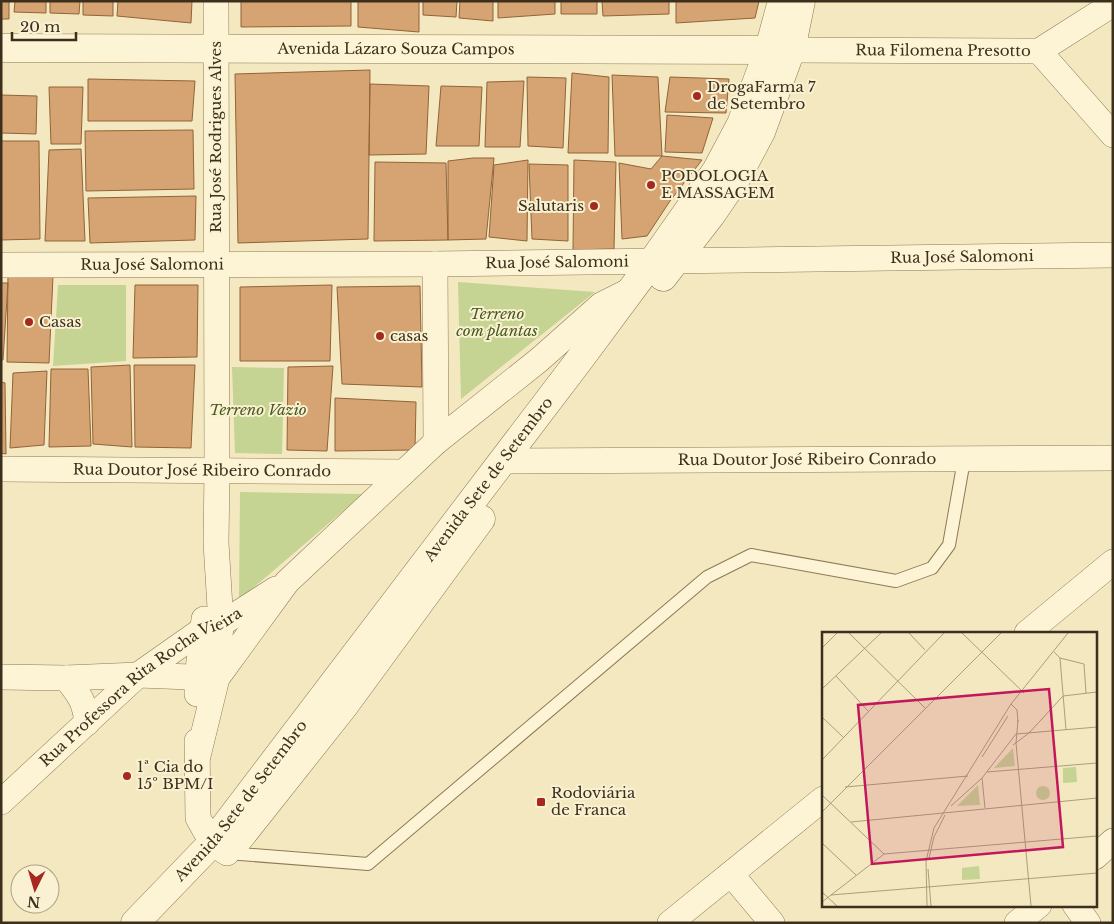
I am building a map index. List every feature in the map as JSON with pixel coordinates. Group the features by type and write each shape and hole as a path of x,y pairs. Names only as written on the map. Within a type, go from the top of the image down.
{"street":[{"name":"Rua José Rodrigues Alves","path":"216,1 216,543 212,627 198,756 198,818 219,848"},
{"name":"Avenida Sete de Setembro","path":"780,50 782,1"},
{"name":"Avenida Sete de Setembro","path":"588,362 629,291 711,214 737,177 761,132 780,50 800,1"},
{"name":"Rua Filomena Presotto","path":"780,50 1039,51 1113,4"},
{"name":"Avenida Lázaro Souza Campos","path":"1,48 780,50"},
{"path":"1039,51 1113,135"},
{"name":"Rua José Salomoni","path":"1,265 436,264 1113,255"},
{"name":"Avenida Sete de Setembro","path":"150,920 219,848 344,706 513,461 663,261"},
{"path":"436,264 436,442"},
{"name":"Rua Professora Rita Rocha Vieira","path":"207,678 288,582 436,442 539,360 601,305 629,291"},
{"path":"539,360 588,362"},
{"name":"Rua Doutor José Ribeiro Conrado","path":"513,461 1113,458"},
{"name":"Rua Doutor José Ribeiro Conrado","path":"1,469 404,472"},
{"path":"1029,632 1113,562"},
{"name":"Rua Professora Rita Rocha Vieira","path":"1,802 138,675 212,627 288,582"},
{"path":"1,677 66,678 138,675 207,678"},
{"path":"66,678 80,694 86,708 87,723"},
{"path":"670,923 822,800"},
{"path":"1096,856 1113,841"},
{"path":"731,874 772,923"},
{"path":"1017,923 1038,906"},
{"path":"1076,906 1088,923"}],"lane":[{"path":"219,848 368,864 707,577 751,555 896,581 932,568 949,545 964,460"}],"green space":[{"name":"Terreno com plantas","path":"458,282 595,292 461,399"},
{"path":"58,285 126,285 126,361 53,366"},
{"name":"Terreno Vazio","path":"232,367 284,368 282,454 235,453"},
{"path":"240,492 363,494 239,600"}],"building":[{"path":"1,1 9,1 9,19 1,19"},
{"path":"15,1 46,1 46,13 14,12"},
{"path":"50,1 80,1 79,14 50,13"},
{"path":"83,1 113,1 113,16 83,15"},
{"path":"118,1 192,1 191,23 117,16"},
{"path":"241,1 351,1 351,26 241,27"},
{"path":"358,1 419,1 419,32 358,27"},
{"path":"423,1 457,1 456,17 423,15"},
{"path":"460,1 493,1 493,21 459,18"},
{"path":"498,1 555,1 555,14 498,18"},
{"path":"561,1 597,1 597,14 561,14"},
{"path":"602,1 669,1 669,14 603,16"},
{"path":"676,1 759,1 755,18 676,23"},
{"path":"370,70 368,239 238,243 235,74"},
{"path":"572,73 609,77 608,153 568,153"},
{"path":"612,75 658,77 662,156 615,156"},
{"path":"527,77 566,78 563,148 528,146"},
{"name":"DrogaFarma 7 de Setembro","path":"670,77 729,79 726,113 665,112"},
{"path":"88,79 195,81 192,121 88,121"},
{"path":"524,81 520,147 485,147 487,82"},
{"path":"370,84 429,86 426,154 369,155"},
{"path":"441,86 482,87 479,146 436,146"},
{"path":"49,87 83,87 81,144 51,144"},
{"path":"1,95 37,96 36,134 1,133"},
{"path":"667,115 713,118 702,153 665,152"},
{"path":"193,130 194,189 86,191 85,131"},
{"path":"1,141 39,141 40,239 1,240"},
{"path":"81,149 85,241 45,241 49,150"},
{"name":"PODOLOGIA E MASSAGEM","path":"662,156 702,160 670,201 647,236 622,239 619,163 651,169"},
{"path":"494,158 486,239 448,240 448,161"},
{"path":"528,160 527,241 489,237 494,165"},
{"name":"Salutaris","path":"574,160 616,162 614,249 573,250"},
{"path":"375,162 446,163 448,240 374,241"},
{"path":"529,164 568,165 568,241 532,239"},
{"path":"196,196 195,240 90,243 88,198"},
{"name":"Casas","path":"8,272 53,276 49,363 7,362"},
{"name":"Casas","path":"1,283 8,283 3,360 1,360"},
{"path":"135,285 198,285 197,357 133,358"},
{"path":"332,285 330,361 240,361 240,287"},
{"name":"casas","path":"420,286 422,387 342,384 337,287"},
{"name":"Casas","path":"130,365 132,447 93,444 91,367"},
{"path":"134,365 195,365 191,448 135,447"},
{"path":"333,366 327,451 287,450 288,367"},
{"name":"Casas","path":"51,369 88,369 91,446 49,447"},
{"name":"Casas","path":"47,371 44,445 10,448 13,373"},
{"path":"1,382 5,383 6,454 1,453"},
{"name":"Terreno Vazio","path":"335,398 416,402 415,450 335,451"}],"place":[{"name":"DrogaFarma 7 de Setembro","path":"697,96"},
{"name":"PODOLOGIA E MASSAGEM","path":"651,185"},
{"name":"Salutaris","path":"594,206"},
{"name":"Casas","path":"29,322"},
{"name":"casas","path":"380,336"},
{"name":"1ª Cia do 15º BPM/I","path":"127,776"},
{"name":"Rodoviária de Franca","path":"541,802"}]}
